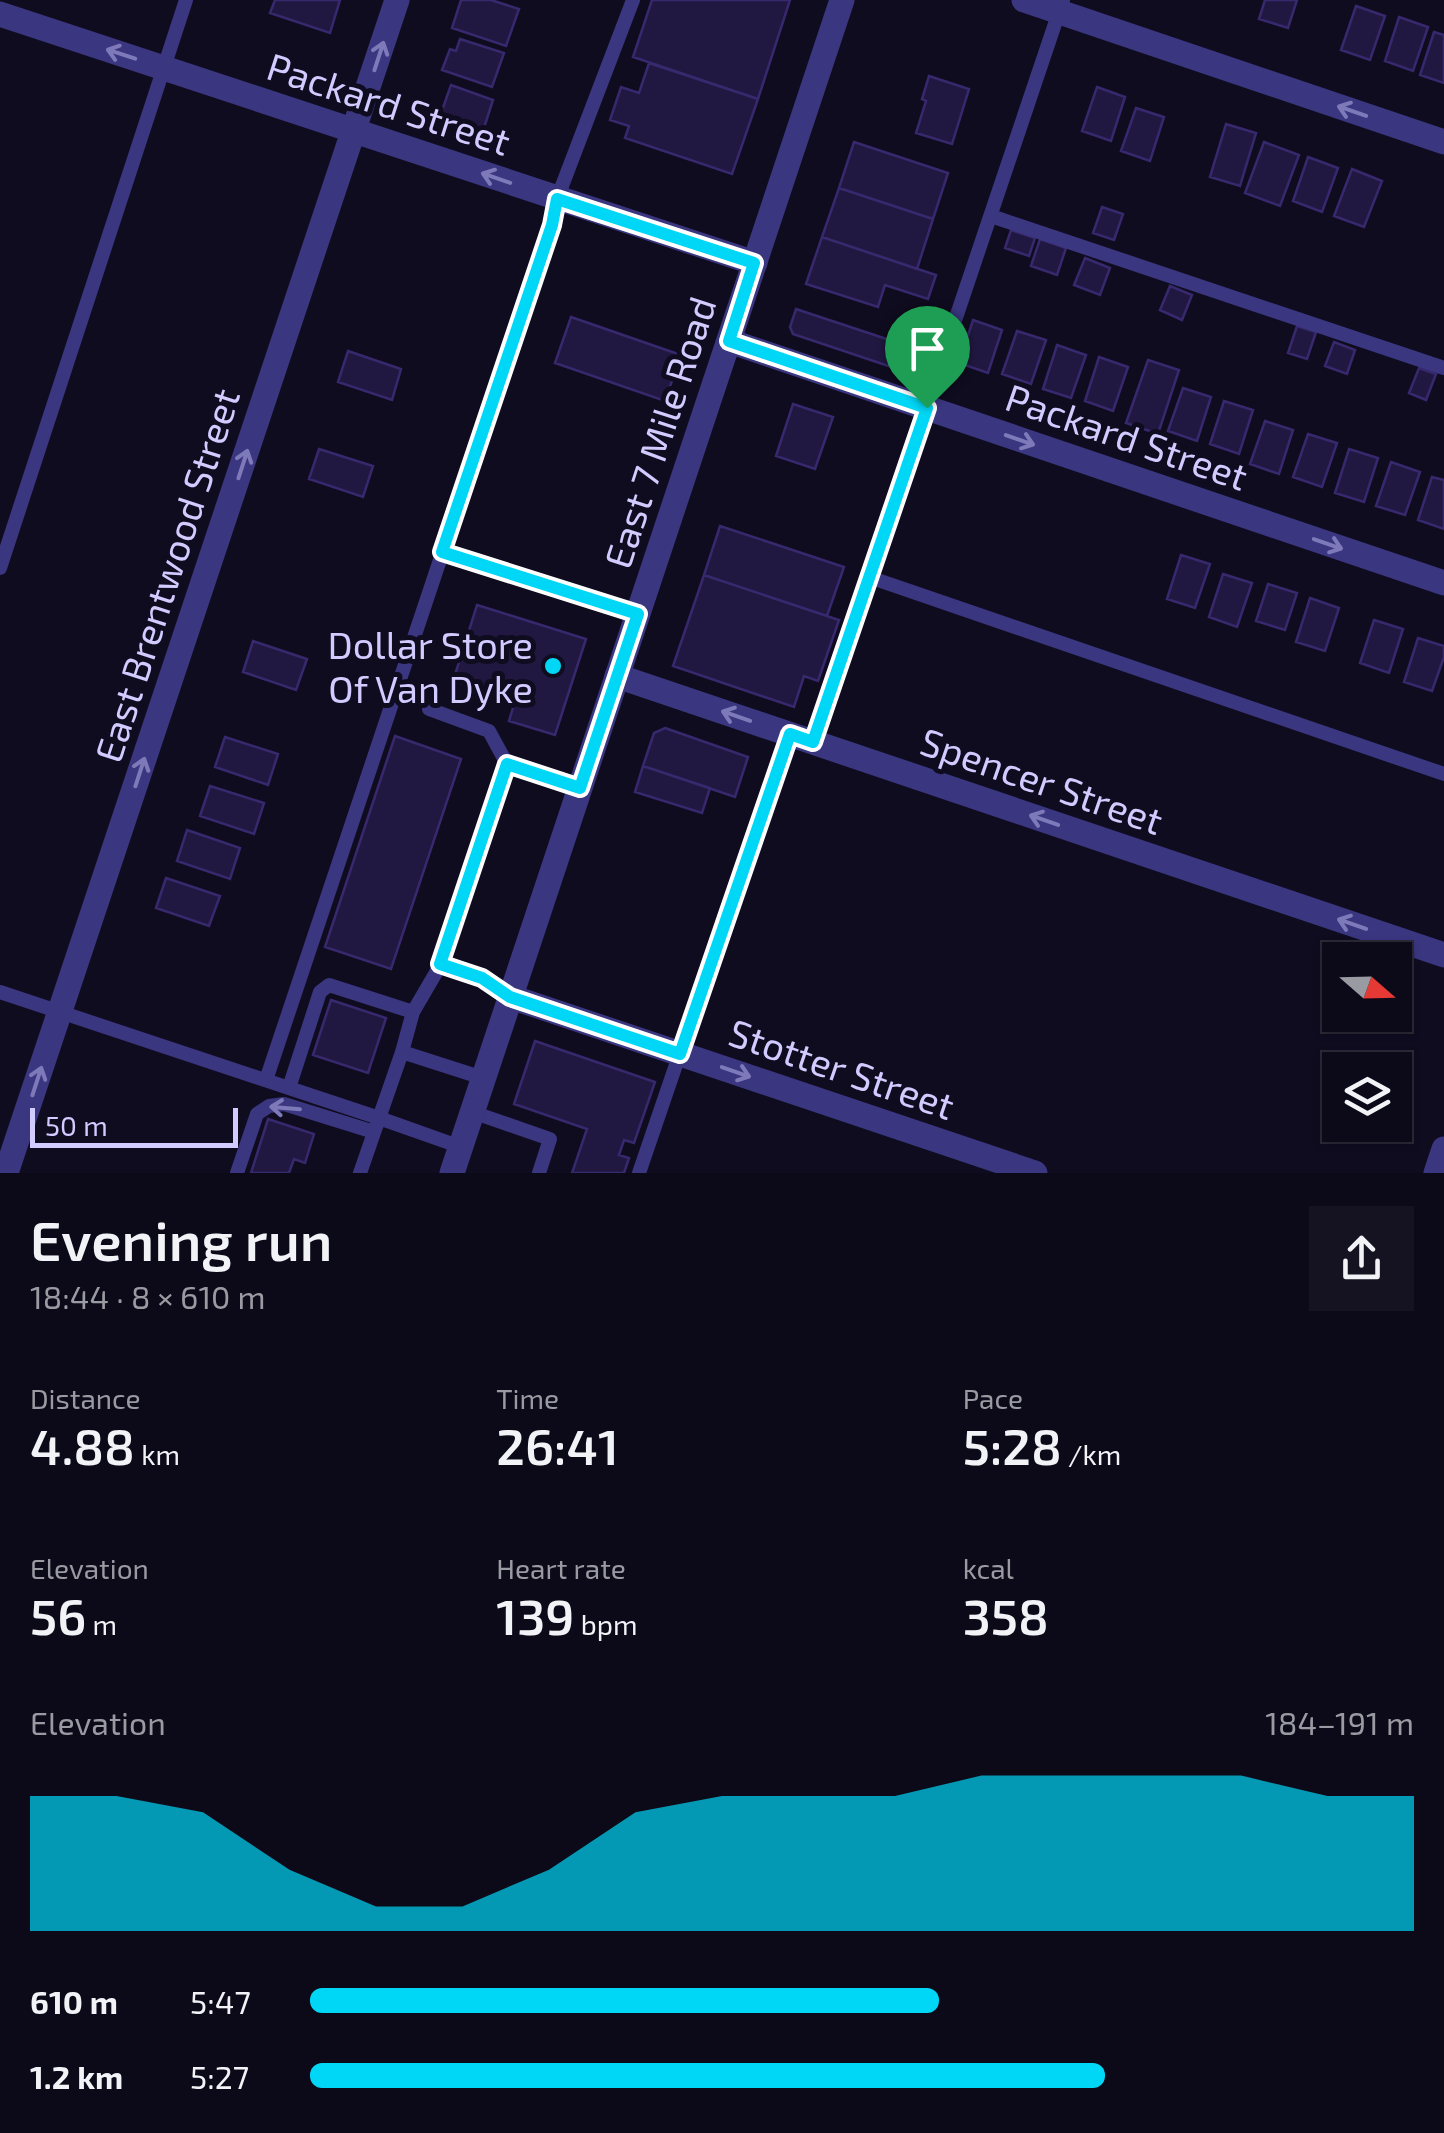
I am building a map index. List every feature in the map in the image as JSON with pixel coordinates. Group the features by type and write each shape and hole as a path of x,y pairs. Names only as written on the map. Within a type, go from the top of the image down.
{"street":[{"name":"East Brentwood Street","path":"6,1173 398,0"},
{"name":"East 7 Mile Road","path":"452,1173 842,0"},
{"path":"1024,0 1061,6 1444,142"},
{"name":"Packard Street","path":"0,14 754,263"},
{"name":"Packard Street","path":"729,341 1444,583"},
{"name":"Spencer Street","path":"616,676 1444,955"},
{"name":"Stotter Street","path":"510,997 1035,1173"},
{"path":"1436,1173 1444,1149"}],"lane":[{"path":"0,568 186,0"},
{"path":"266,1080 552,225 557,199 633,0"},
{"path":"639,1173 680,1054 801,738 869,577 1061,6"},
{"path":"991,216 1444,368"},
{"path":"442,552 638,614"},
{"path":"869,577 1444,774"},
{"path":"429,709 489,731 507,764 580,788"},
{"path":"360,1173 413,1012 440,964 507,764"},
{"path":"440,964 482,978 510,997"},
{"path":"289,1088 320,992 329,984 413,1012"},
{"path":"0,992 289,1088 377,1125"},
{"path":"402,1052 484,1078"},
{"path":"236,1173 258,1114 270,1106 284,1104 461,1147"},
{"path":"472,1112 550,1139 539,1173"}],"building":[{"path":"275,0 340,0 330,33 270,13"},
{"path":"461,0 491,0 519,9 506,46 452,28"},
{"path":"652,0 790,0 758,99 633,57"},
{"path":"1265,0 1297,0 1288,28 1259,19"},
{"path":"1356,6 1385,16 1370,60 1341,50"},
{"path":"1399,17 1428,27 1413,71 1385,61"},
{"path":"1434,32 1444,35 1444,83 1420,75"},
{"path":"460,39 504,53 492,87 442,70 450,49 456,51"},
{"path":"649,63 758,99 732,174 625,138 629,126 610,120 621,87 639,93"},
{"path":"929,76 969,89 952,144 916,133"},
{"path":"451,85 493,100 483,131 440,116"},
{"path":"1097,87 1125,97 1111,141 1082,131"},
{"path":"1136,108 1164,117 1150,161 1121,151"},
{"path":"1226,124 1256,133 1240,186 1210,177"},
{"path":"854,142 948,173 933,219 839,188"},
{"path":"1264,142 1299,155 1280,206 1245,193"},
{"path":"1308,157 1338,168 1322,212 1293,201"},
{"path":"1352,169 1382,181 1364,227 1334,216"},
{"path":"839,188 933,219 917,269 822,237"},
{"path":"1102,207 1123,214 1114,240 1093,233"},
{"path":"1011,230 1035,238 1029,256 1005,248"},
{"path":"822,237 936,275 928,299 885,285 878,307 806,284"},
{"path":"1040,239 1066,248 1057,275 1031,266"},
{"path":"1085,258 1110,268 1100,295 1074,285"},
{"path":"1170,286 1192,295 1182,320 1160,310"},
{"path":"796,309 926,352 918,376 793,334 790,327"},
{"path":"571,317 681,355 665,401 555,363"},
{"path":"973,320 1002,330 988,373 959,363"},
{"path":"1297,326 1316,332 1307,359 1288,353"},
{"path":"1017,331 1046,340 1031,384 1002,374"},
{"path":"1334,342 1355,350 1347,374 1325,366"},
{"path":"1057,345 1086,355 1071,398 1043,389"},
{"path":"348,351 401,369 392,400 338,382"},
{"path":"1099,357 1128,367 1113,411 1085,401"},
{"path":"1148,360 1179,370 1158,434 1126,423"},
{"path":"1419,368 1436,374 1426,400 1409,393"},
{"path":"1183,388 1211,397 1197,441 1168,431"},
{"path":"1224,401 1253,410 1239,454 1210,444"},
{"path":"793,404 833,417 815,469 776,456"},
{"path":"1265,421 1293,430 1279,474 1250,464"},
{"path":"1308,434 1337,443 1322,487 1293,477"},
{"path":"319,449 373,466 363,497 309,479"},
{"path":"1349,449 1378,458 1364,502 1335,493"},
{"path":"1391,462 1420,472 1405,515 1376,506"},
{"path":"1432,477 1444,480 1444,529 1418,520"},
{"path":"720,526 844,567 827,616 704,575"},
{"path":"1181,555 1210,564 1195,608 1167,599"},
{"path":"1223,574 1252,583 1237,627 1209,617"},
{"path":"704,575 839,620 818,681 804,676 794,707 673,666"},
{"path":"1268,584 1297,593 1285,630 1256,621"},
{"path":"1310,598 1339,608 1325,651 1296,642"},
{"path":"477,605 586,639 555,735 509,721 515,701 453,681"},
{"path":"1374,620 1403,629 1389,673 1360,663"},
{"path":"1418,638 1444,646 1432,691 1404,682"},
{"path":"253,641 307,659 296,690 243,672"},
{"path":"665,728 748,757 735,797 643,766 654,733"},
{"path":"395,736 461,759 391,969 325,947"},
{"path":"225,737 278,754 268,785 215,767"},
{"path":"643,766 710,788 702,813 635,792"},
{"path":"210,786 264,803 254,834 200,816"},
{"path":"187,830 240,848 230,879 177,861"},
{"path":"166,878 220,896 209,926 156,908"},
{"path":"331,1000 386,1018 368,1073 313,1055"},
{"path":"535,1041 655,1082 634,1143 624,1140 619,1155 629,1158 624,1173 572,1173 587,1129 514,1104"},
{"path":"268,1119 314,1134 305,1163 294,1159 289,1173 251,1173"}],"place":[{"name":"Dollar Store Of Van Dyke","path":"553,666"}],"route":[{"path":"557,199 754,263 729,341 927,408 813,742 790,734 680,1054 510,997 482,978 440,964 507,764 580,788 638,614 442,552 552,225 557,199"}]}
